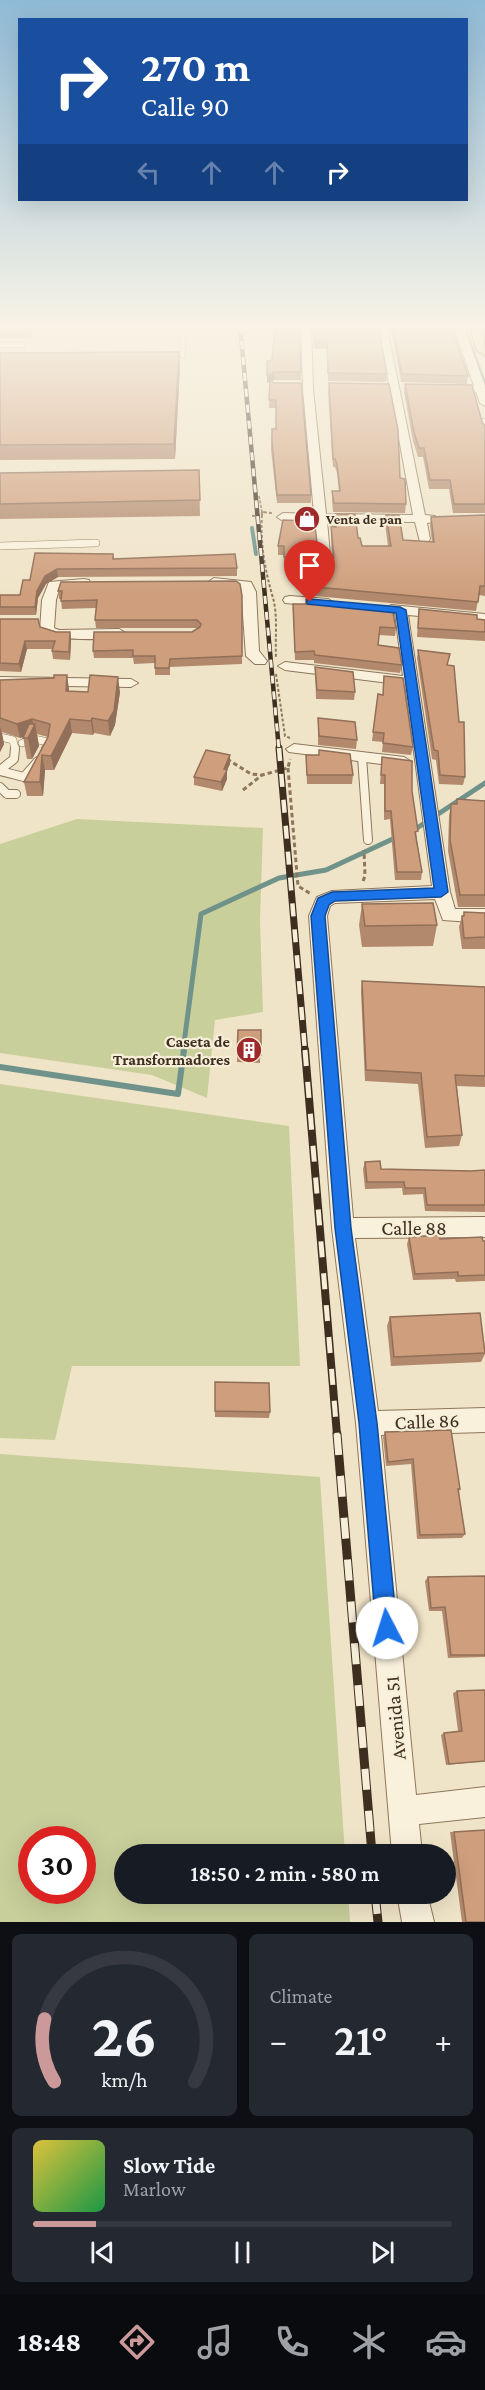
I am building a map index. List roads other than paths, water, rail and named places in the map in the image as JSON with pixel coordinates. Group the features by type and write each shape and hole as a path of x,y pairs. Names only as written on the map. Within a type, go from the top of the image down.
{"street":[{"path":"310,415 325,566"},
{"path":"399,415 424,539"},
{"path":"283,517 442,519"},
{"path":"206,582 246,585 250,592 252,651 253,656 260,661"},
{"path":"93,583 54,585 41,621 47,630 58,634 137,633"},
{"path":"290,600 342,604"},
{"path":"377,608 485,618"},
{"path":"400,610 441,892 448,915 485,916"},
{"path":"279,665 410,681"},
{"path":"0,681 131,683"},
{"path":"299,750 424,764"},
{"name":"Avenida 51","path":"406,1844 368,1423 343,1228 318,916 323,902 332,897 357,894 441,892"},
{"name":"Calle 88","path":"343,1228 485,1227"},
{"name":"Calle 86","path":"368,1423 485,1420"},
{"path":"403,1811 485,1802"},
{"path":"414,1904 418,1922"}],"lane":[{"path":"485,421 483,422 485,430"},
{"path":"0,546 96,543"},
{"path":"0,737 15,743 14,759 0,770"},
{"path":"0,770 24,777 37,763 48,742 34,739 22,743"},
{"path":"362,757 368,840"},
{"path":"0,787 7,794 16,794"}],"waterway":[{"path":"252,528 256,554"},
{"path":"414,830 485,783"},
{"path":"183,1051 201,914 279,878 326,870 397,837"},
{"path":"0,1067 178,1094 184,1050"}],"railway":[{"path":"248,415 279,750"},
{"path":"279,748 305,1051"},
{"path":"305,1050 337,1435"},
{"path":"337,1434 371,1844"},
{"path":"376,1904 378,1922"}],"place":[{"name":"Venta de pan","path":"307,519"},
{"name":"Caseta de Transformadores","path":"249,1050"}]}
